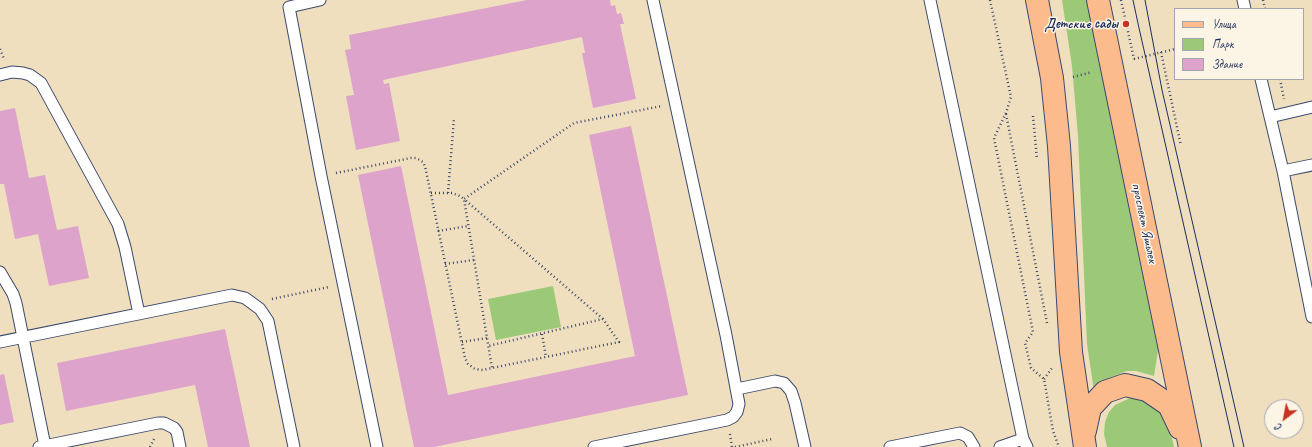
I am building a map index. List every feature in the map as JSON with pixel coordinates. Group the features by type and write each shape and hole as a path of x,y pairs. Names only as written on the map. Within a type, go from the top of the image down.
{"main road":[{"path":"1037,0 1052,78 1059,146 1071,352 1084,442"},
{"name":"проспект Яшьлек","path":"1098,0 1190,447"},
{"path":"1084,442 1090,408 1105,392 1125,385 1147,390 1169,405 1190,447"}],"lane":[{"path":"320,0 289,7 321,176 377,447"},
{"path":"594,447 727,420 737,412 740,404 653,0"},
{"path":"930,0 1025,443 1000,447"},
{"path":"0,75 12,72 23,73 30,75 41,83 118,224 125,246 139,314"},
{"path":"1261,80 1283,171 1312,317"},
{"path":"1270,117 1312,107"},
{"path":"1283,171 1312,165"},
{"path":"0,272 15,298 42,446 164,423 169,425 177,432 180,447"},
{"path":"0,342 232,295 245,298 254,303 268,321 294,447"},
{"path":"737,389 775,381 784,383 791,391 795,403 805,447"},
{"path":"890,447 960,433 968,437 974,447"}],"path":[{"path":"990,0 1011,97 1006,113 994,138 1033,332 1025,342 1031,368 1044,379 1053,431 1059,447"},
{"path":"1121,0 1134,59 1174,49"},
{"path":"1161,52 1180,146"},
{"path":"1073,77 1099,70"},
{"path":"1280,80 1284,100"},
{"path":"464,199 574,123 676,104"},
{"path":"1006,113 1047,325"},
{"path":"448,193 454,118"},
{"path":"321,176 411,158 416,158 423,162 465,358 470,366 479,370 492,368 619,342 604,320 464,199 457,194 430,193"},
{"path":"464,199 492,368"},
{"path":"438,231 468,226"},
{"path":"445,264 474,260"},
{"path":"254,303 344,283"},
{"path":"488,346 604,320"},
{"path":"542,334 546,357"},
{"path":"462,342 487,338"},
{"path":"1044,379 1055,364"},
{"path":"735,447 772,440"}],"green space":[{"path":"1062,0 1091,0 1161,332 1154,376 1136,371 1127,371 1101,382 1094,391 1087,344 1078,136 1072,66"},
{"path":"553,286 561,327 496,340 488,299"},
{"path":"1132,397 1141,397 1166,412 1174,447 1107,447 1104,434 1105,422 1109,412 1115,405"}],"building":[{"path":"527,0 610,0 611,6 615,5 617,14 621,13 624,24 620,24 636,99 593,108 582,53 585,53 582,37 383,80 384,84 389,83 400,141 356,150 346,96 354,95 345,50 351,49 349,35"},
{"path":"15,108 29,178 45,175 57,230 78,226 89,278 49,286 38,234 15,239 4,184 0,184 0,111"},
{"path":"631,126 688,395 434,447 414,447 358,175 401,166 448,395 635,356 589,135"},
{"path":"225,329 250,447 208,447 195,385 66,411 57,363"},
{"path":"4,374 14,422 0,425 0,375"}],"tram line":[{"path":"1133,0 1234,447"},
{"path":"1145,0 1162,90 1244,447"}],"place":[{"name":"Детские сады","path":"1126,24"}]}
